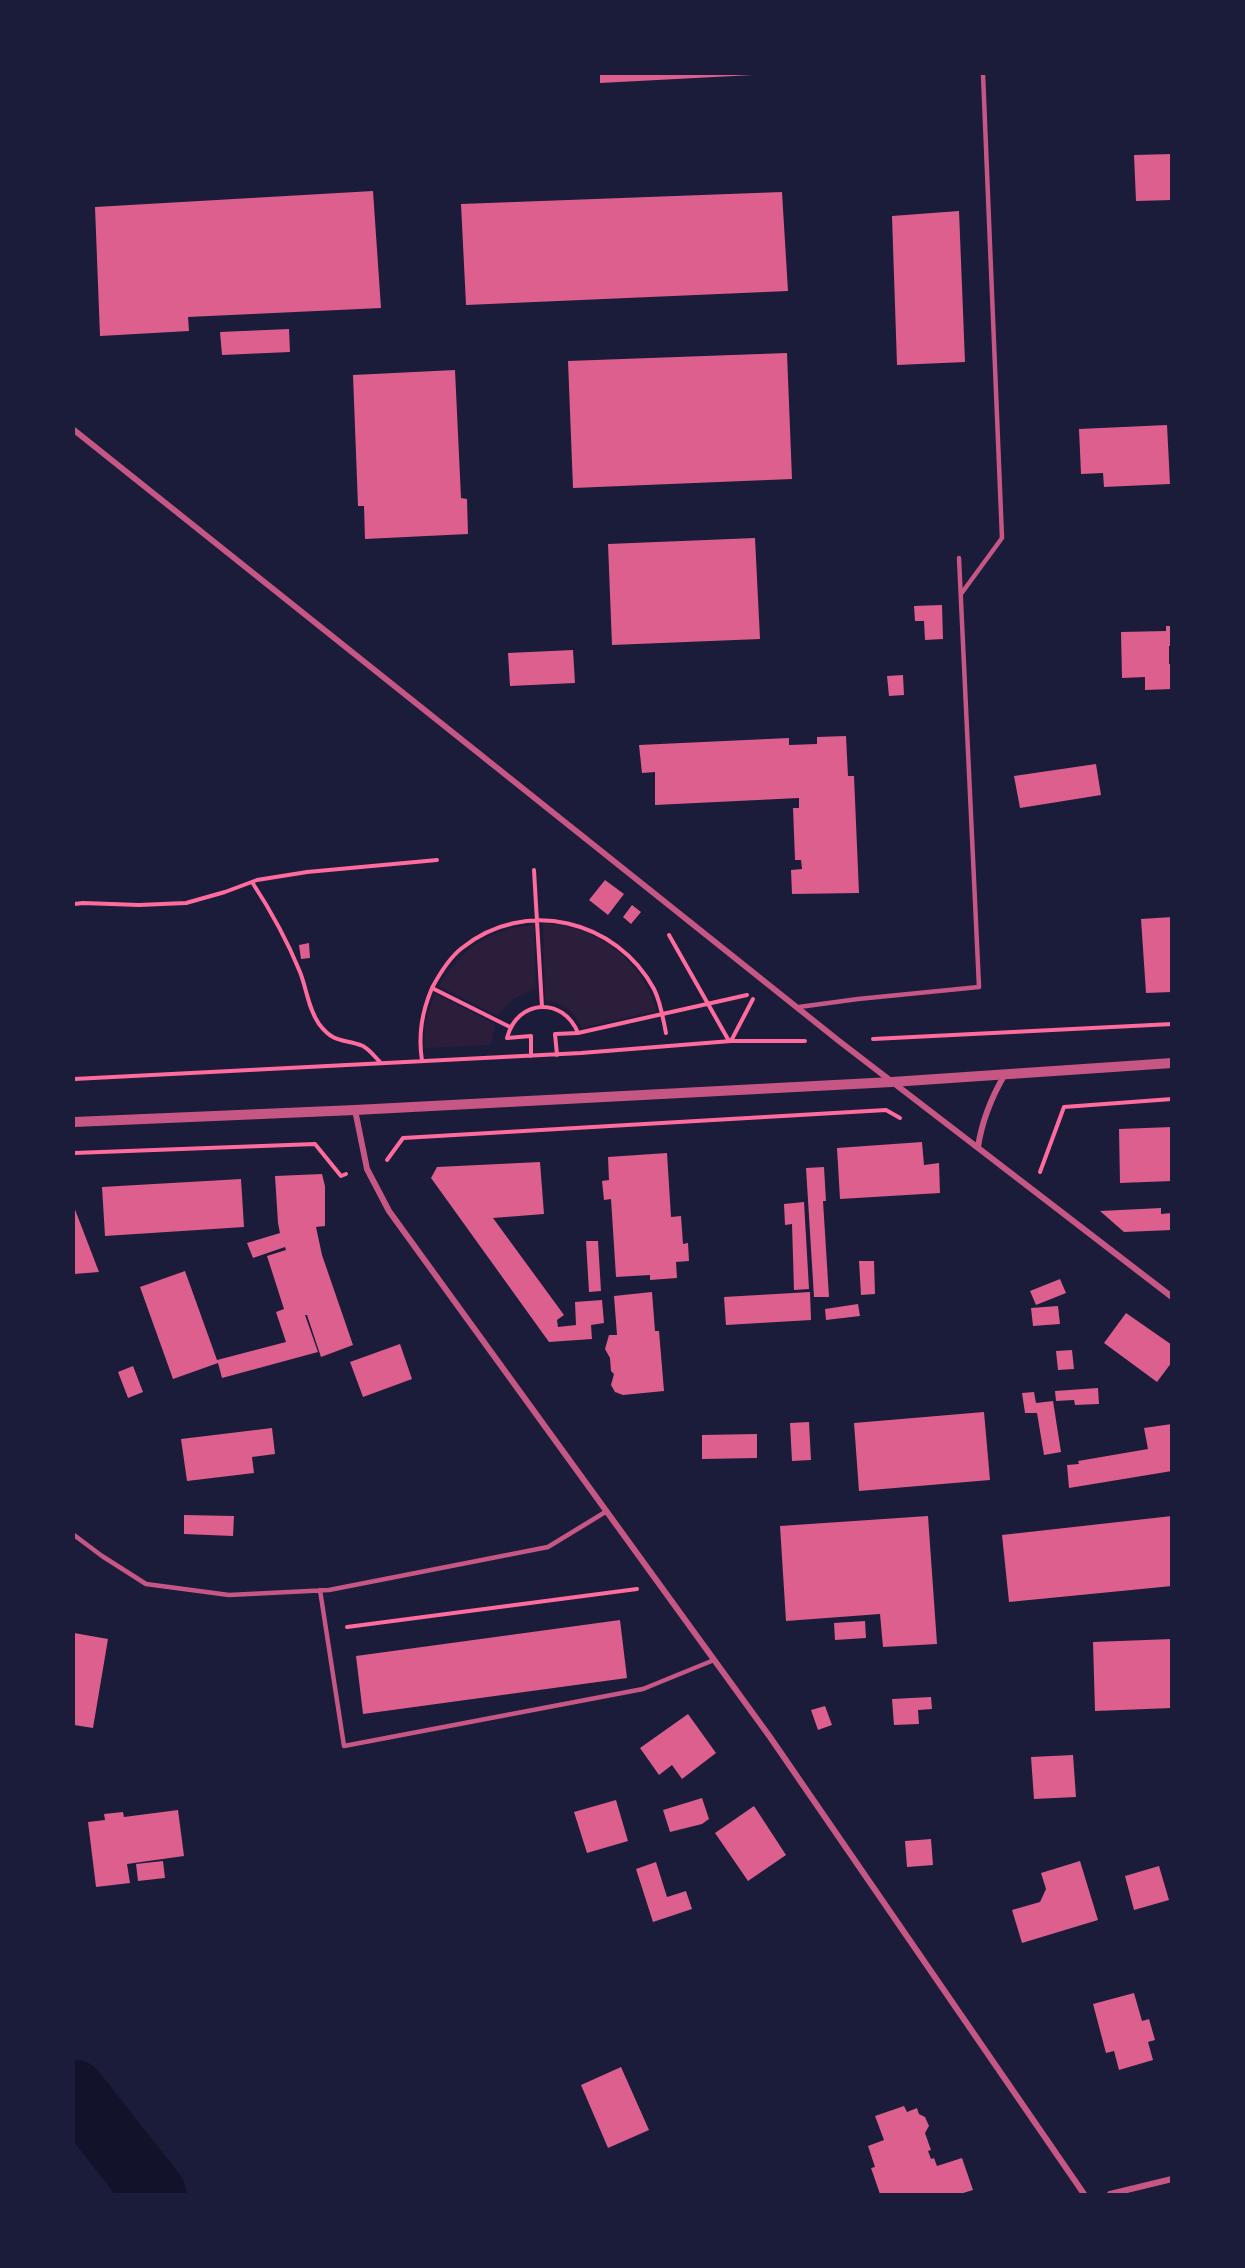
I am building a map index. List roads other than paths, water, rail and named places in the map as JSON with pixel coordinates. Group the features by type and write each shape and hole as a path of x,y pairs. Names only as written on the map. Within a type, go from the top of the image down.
{"street":[{"path":"74,430 839,1041 1172,1298"},
{"path":"74,1122 892,1082 1172,1063"},
{"path":"978,1147 985,1114 1005,1074"},
{"path":"355,1110 367,1169 389,1211 770,1737 1084,2194"},
{"path":"1110,2194 1172,2179"}],"lane":[{"path":"961,594 1002,538 983,74"},
{"path":"799,1007 979,987 959,558"},
{"path":"74,1535 146,1584 229,1595 320,1590 548,1547 606,1511"},
{"path":"320,1590 344,1746 643,1689 714,1660"}],"waterway":[{"path":"74,2091 155,2194"}]}
